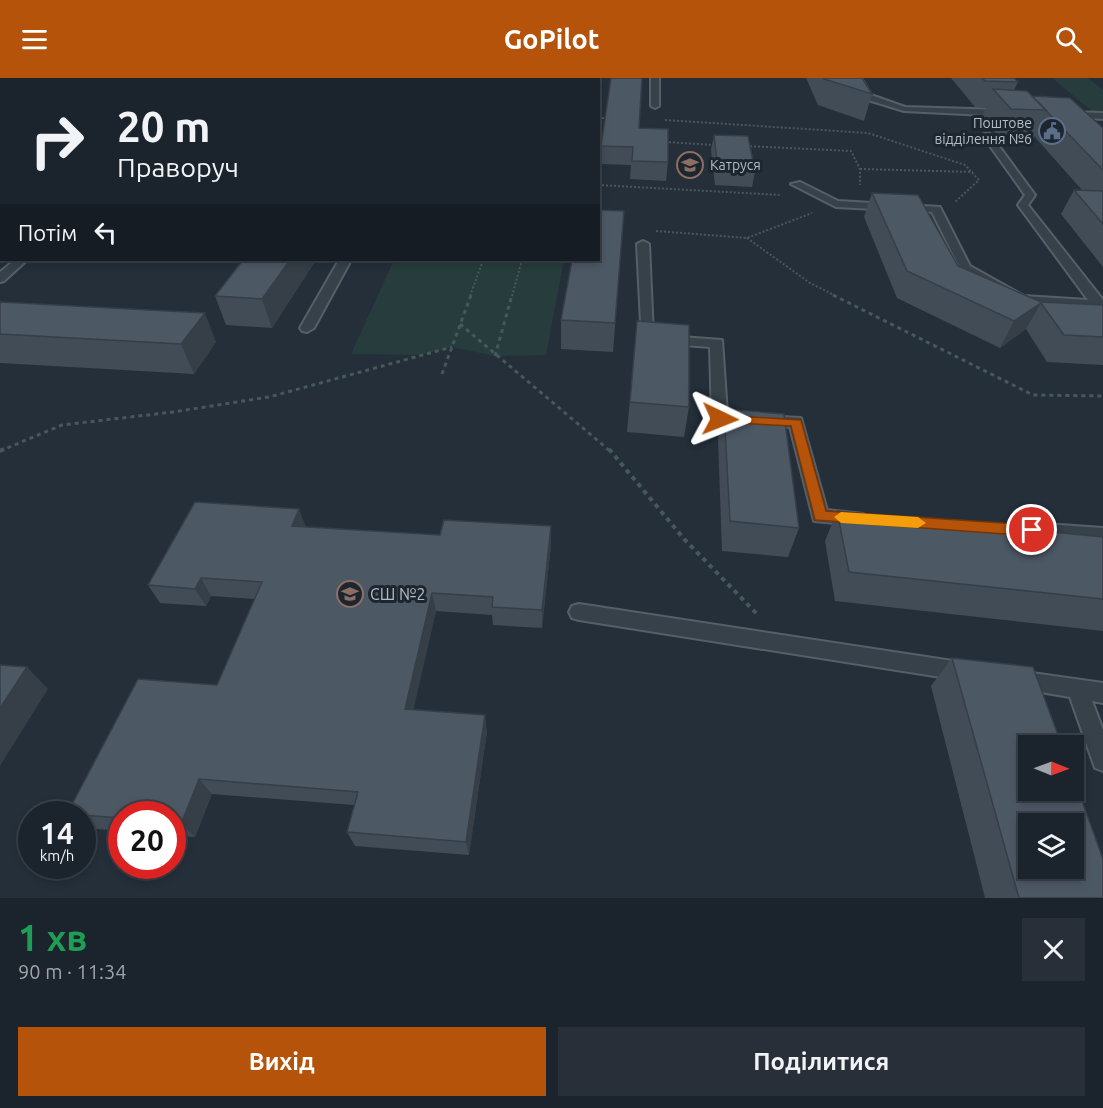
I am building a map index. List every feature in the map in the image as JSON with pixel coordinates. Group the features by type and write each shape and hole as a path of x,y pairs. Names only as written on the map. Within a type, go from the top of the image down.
{"lane":[{"path":"655,78 655,106"},
{"path":"857,78 868,97 904,110 1011,113"},
{"path":"968,112 976,122"},
{"path":"1054,115 1103,116"},
{"path":"1066,115 1073,122"},
{"path":"987,136 1030,195 1023,205 1101,306"},
{"path":"796,184 836,204 936,209 965,268 1021,300 1101,306"},
{"path":"643,244 647,339 717,343 720,419 796,422 820,516 867,519"},
{"path":"0,278 20,261"},
{"path":"307,328 344,261"},
{"path":"997,528 1103,535"},
{"path":"579,612 1103,693"},
{"path":"1077,689 1103,760"}],"path":[{"path":"600,118 621,118"},
{"path":"654,119 868,133 965,165 979,180 950,207 936,209"},
{"path":"662,142 721,145"},
{"path":"600,185 819,196 861,185 860,169 851,151 745,146"},
{"path":"860,169 973,172"},
{"path":"656,231 747,238 836,204"},
{"path":"747,238 810,283 1033,395 1103,396"},
{"path":"442,374 483,261"},
{"path":"495,356 522,261"},
{"path":"460,324 495,356 606,447 685,540 788,645"},
{"path":"0,451 62,425 173,412 269,397 452,347"}],"green space":[{"path":"1052,78 1088,78 1103,90 1103,114 1094,113"},
{"path":"394,261 564,261 546,355 495,356 452,347 421,355 351,354"}],"building":[{"path":"611,78 642,78 639,128 668,129 668,162 632,161 633,147 601,146"},
{"path":"862,78 872,94 824,79"},
{"path":"982,78 1014,78 1018,82 985,81"},
{"path":"993,89 1027,91 1046,110 1011,109"},
{"path":"1032,96 1070,98 1103,128 1103,170"},
{"path":"714,135 748,136 755,171 718,169"},
{"path":"1074,190 1103,191 1103,224"},
{"path":"872,193 918,195 958,266 1041,302 1103,305 1103,337 1064,335 1041,303 1014,321 907,271"},
{"path":"600,210 624,211 615,323 561,320 572,261 600,261"},
{"path":"242,261 289,261 262,299 215,296"},
{"path":"0,302 205,313 181,344 0,334"},
{"path":"637,321 689,325 689,407 630,402"},
{"path":"724,409 784,414 799,528 730,521"},
{"path":"195,502 299,509 292,526 440,535 444,520 551,526 542,610 492,607 493,597 432,593 405,709 485,715 466,842 347,832 358,792 199,779 186,812 186,801 108,801 108,817 96,816 96,801 74,801 138,679 217,685 262,582 201,578 195,589 148,585"},
{"path":"837,511 1103,537 1103,599 849,572"},
{"path":"952,658 1033,667 1058,735 1018,735 1018,801 1082,801 1103,859 1103,898 1019,898"},
{"path":"0,665 27,667 0,708"}],"slow traffic":[{"path":"841,517 918,523"}],"place":[{"name":"Поштове відділення №6","path":"1052,131"},
{"name":"Катруся","path":"690,165"},
{"name":"СШ №2","path":"350,594"}],"route":[{"path":"720,419 796,422 820,516 1032,530"}]}
